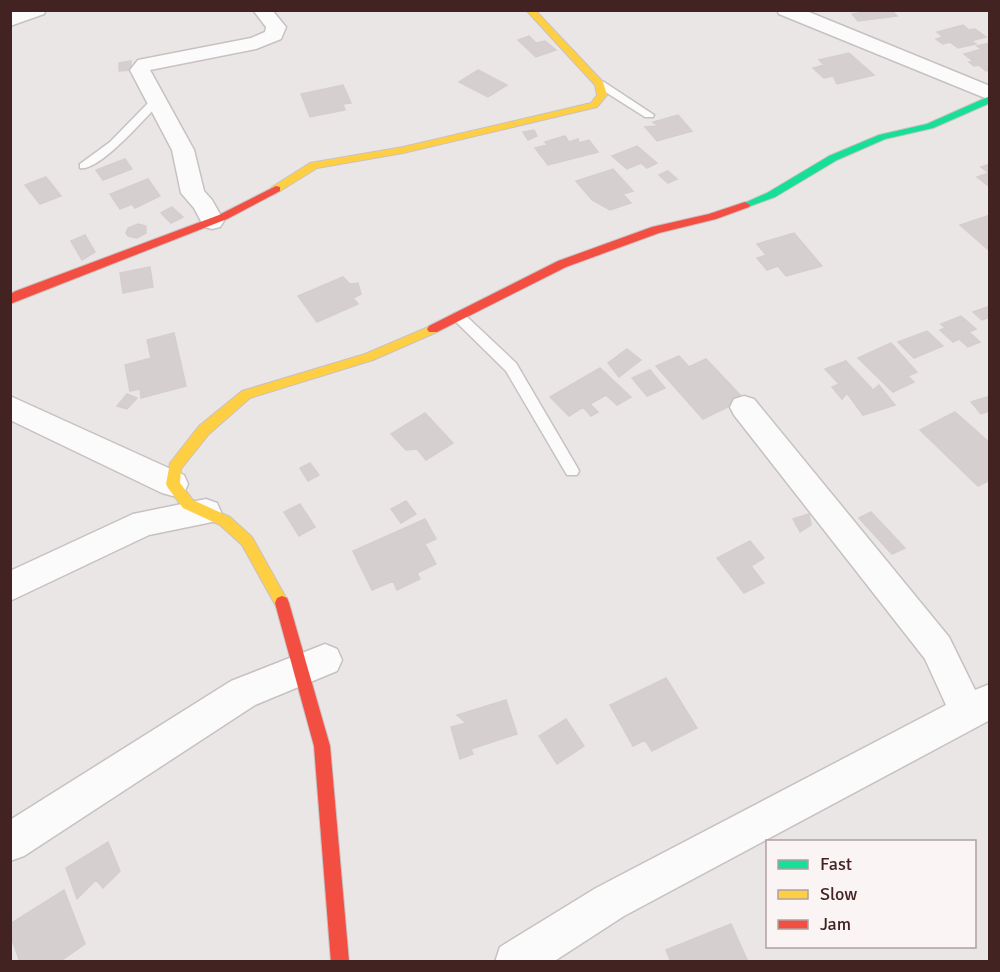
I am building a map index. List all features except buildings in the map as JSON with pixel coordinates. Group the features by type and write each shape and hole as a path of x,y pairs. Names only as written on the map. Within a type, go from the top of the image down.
{"street":[{"path":"10,20 37,10"},
{"path":"212,221 204,205 193,193 183,150 155,102 140,70 145,64 256,43 274,35 276,27 262,10"},
{"path":"10,300 20,294 212,221 287,183 314,165 404,150 594,105 602,95 600,84 530,10"},
{"path":"786,10 990,96"},
{"path":"172,484 175,467 204,430 246,394 369,357 459,317 562,264 656,230 712,217 771,195 843,154 882,137 930,126 990,96"},
{"path":"10,407 172,484 188,504 225,521 247,541 284,605 313,665 340,962"},
{"path":"515,962 610,902 978,706 938,648 744,407"},
{"path":"10,588 144,523 206,512"},
{"path":"10,842 243,693 313,665"}],"lane":[{"path":"600,84 650,116"},
{"path":"84,166 114,144 155,102"},
{"path":"459,317 511,367 572,471"}],"traffic: fast":[{"path":"745,205 771,195 833,158 882,137 930,126 990,99"}],"traffic: slow":[{"path":"276,189 314,165 403,150 594,105 602,95 600,84 530,10"},
{"path":"282,603 247,541 225,521 188,504 173,484 175,467 204,430 246,394 369,357 433,329"}],"traffic: jam":[{"path":"10,300 20,294 223,217 276,189"},
{"path":"433,329 562,264 656,230 712,217 745,205"},
{"path":"282,603 322,746 340,962"}]}
